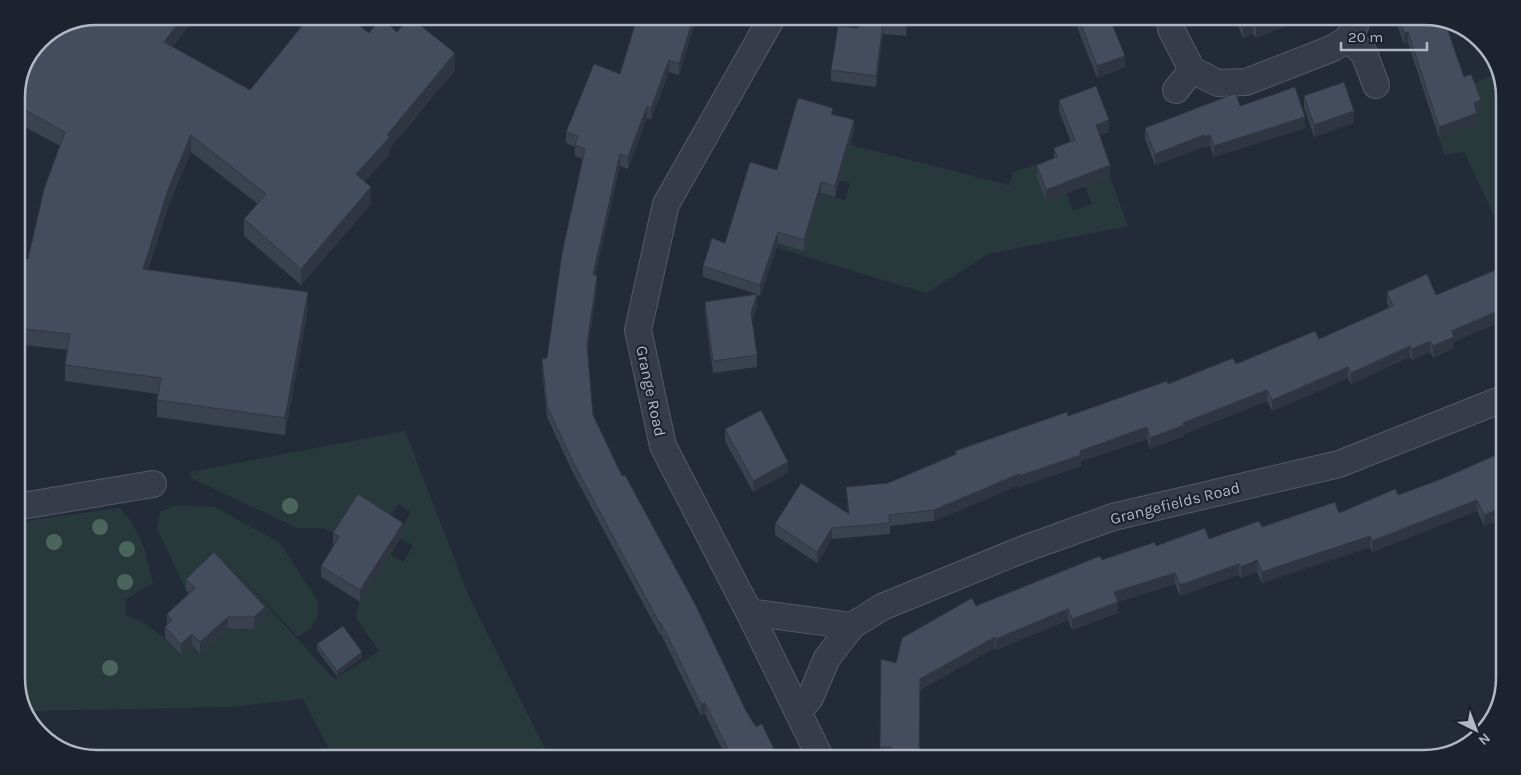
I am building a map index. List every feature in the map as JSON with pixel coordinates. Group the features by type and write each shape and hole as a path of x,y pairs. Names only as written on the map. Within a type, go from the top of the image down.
{"street":[{"name":"Grange Road","path":"768,25 666,204 638,330 663,446 749,612 817,750"},
{"path":"1171,29 1184,80 1218,83 1246,82 1331,50 1350,28 1364,53 1376,85"},
{"name":"Grangefields Road","path":"798,712 810,698 828,658 852,626 882,607 1024,549 1112,517 1338,464 1496,402"},
{"path":"25,505 153,484"},
{"path":"749,612 852,626"}],"shaded area":[{"path":"1492,75 1495,83 1496,220 1464,152 1444,155 1439,138 1477,124 1474,114 1481,111 1472,84"},
{"path":"827,139 1009,185 1013,172 1054,159 1046,201 1067,193 1073,211 1092,204 1085,186 1110,177 1128,226 989,254 926,293 757,242 820,193 845,200 850,183 825,176"},
{"path":"405,431 468,594 546,750 329,750 303,699 232,707 34,711 26,692 25,682 25,521 119,508 127,516 138,534 153,583 126,599 125,615 149,626 181,655 192,645 201,653 214,564 186,590 157,529 160,512 176,505 215,507 280,543 317,600 318,616 310,628 298,637 224,558 334,679 379,651 355,616 360,602 390,554 403,562 413,546 400,538 399,532 411,512 398,504 386,523 338,536 324,528 297,528 191,478 190,472"}],"building":[{"path":"177,25 164,42 250,90 303,25 359,25 369,33 375,25 389,25 397,32 403,25 420,25 455,53 387,135 390,137 356,174 371,187 301,269 244,219 266,194 191,135 169,187 143,269 308,292 285,418 157,400 161,378 65,365 70,334 25,329 25,259 28,259 44,189 65,132 25,110 26,83 37,57 46,46 57,37 83,26"},
{"path":"635,25 691,25 679,64 669,60 651,108 647,106 628,157 620,154 593,275 597,275 587,345 593,415 622,476 625,475 695,604 746,711 756,727 762,724 775,750 728,750 705,703 701,704 661,623 573,462 547,406 542,359 547,358 562,253 585,149 575,145 578,136 566,132 594,64 620,74"},
{"path":"858,25 883,25 876,76 831,70 838,26 858,28"},
{"path":"1081,25 1113,25 1125,56 1097,66"},
{"path":"1401,25 1424,25 1447,29 1464,77 1471,74 1481,100 1474,103 1477,113 1439,127 1408,32 1404,33"},
{"path":"1344,82 1354,111 1314,125 1304,96"},
{"path":"1096,86 1109,120 1096,125 1110,165 1046,190 1037,165 1057,157 1054,148 1075,140 1059,100"},
{"path":"1295,87 1305,117 1214,146 1210,135 1204,137 1204,135 1155,154 1145,128 1236,93 1240,106"},
{"path":"798,98 833,108 831,114 854,120 835,186 821,182 804,240 778,232 760,285 703,266 712,238 725,243 750,162 777,170"},
{"path":"1496,270 1496,312 1452,331 1454,337 1433,346 1430,341 1412,349 1410,346 1351,373 1348,367 1272,400 1267,390 1150,438 1147,427 1080,451 1081,455 1019,476 1019,474 934,510 889,515 890,523 832,528 817,552 775,524 801,483 849,514 846,487 888,483 957,454 955,451 1067,412 1068,416 1167,381 1168,384 1233,358 1236,364 1315,331 1319,339 1393,306 1387,292 1427,274 1436,295"},
{"path":"757,294 751,313 757,355 713,361 705,302"},
{"path":"761,410 788,462 753,481 725,429"},
{"path":"1496,455 1496,510 1484,515 1477,500 1372,541 1370,536 1262,572 1257,560 1241,567 1239,564 1180,585 1175,573 1114,592 1118,602 1072,619 1068,609 996,639 995,637 920,679 919,750 892,750 891,747 880,747 881,659 896,663 902,638 972,598 976,606 1100,556 1102,560 1155,542 1156,546 1205,528 1209,539 1259,521 1262,527 1335,502 1339,513 1395,489 1398,495 1444,478"},
{"path":"358,494 403,523 360,590 321,566 339,537 333,533"},
{"path":"214,552 265,607 254,617 228,617 200,642 192,634 181,644 165,627 172,620 167,614 195,588 186,579"},
{"path":"343,626 362,652 337,671 317,644"}]}
